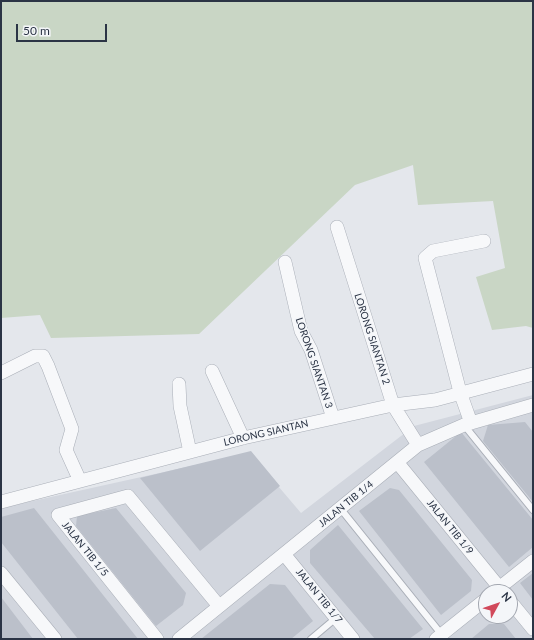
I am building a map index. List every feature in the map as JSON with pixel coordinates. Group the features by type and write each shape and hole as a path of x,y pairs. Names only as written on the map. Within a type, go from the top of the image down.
{"street":[{"name":"LORONG SIANTAN 2","path":"337,227 393,405 418,446"},
{"path":"467,424 425,258 433,251 484,241"},
{"name":"LORONG SIANTAN 3","path":"285,262 301,331 311,350 333,418"},
{"path":"1,373 35,356 43,356 72,428 66,450 80,481"},
{"path":"212,372 243,438"},
{"name":"LORONG SIANTAN","path":"1,502 243,438 393,405 435,400 460,392 533,374"},
{"path":"179,384 180,406 190,452"},
{"name":"JALAN TIB 1/4","path":"179,639 418,446 467,424 533,405"},
{"name":"JALAN TIB 1/9","path":"397,462 493,584"},
{"name":"JALAN TIB 1/5","path":"157,639 58,515 128,496 219,606"},
{"name":"JALAN TIB 1/7","path":"284,554 353,639"},
{"path":"507,584 533,561"},
{"path":"1,573 55,639"},
{"path":"439,637 478,605"},
{"path":"518,611 533,629"}],"lane":[{"path":"467,424 533,510"},
{"path":"340,508 439,637"},
{"path":"311,639 336,618"}],"shaded area":[{"path":"533,395 533,639 1,639 1,508 250,453 301,513 414,426"}],"green space":[{"path":"1,1 533,1 533,328 526,326 492,330 476,277 505,268 493,201 418,205 413,165 355,185 199,334 51,338 40,315 1,318"}],"building":[{"path":"525,422 533,432 533,502 483,441 488,425"},
{"path":"461,432 533,520 533,547 509,567 424,462"},
{"path":"251,451 280,486 200,551 140,478"},
{"path":"390,488 399,490 472,580 471,591 441,615 359,511"},
{"path":"34,508 138,639 78,639 1,542 1,517"},
{"path":"116,508 186,593 183,605 156,626 76,526 77,516"},
{"path":"338,525 423,629 409,639 375,639 310,563 310,550"},
{"path":"533,573 533,600 520,583"},
{"path":"270,584 285,585 313,621 291,639 201,639"},
{"path":"1,597 33,639 1,639"},
{"path":"489,624 504,624 516,639 471,639"}]}
